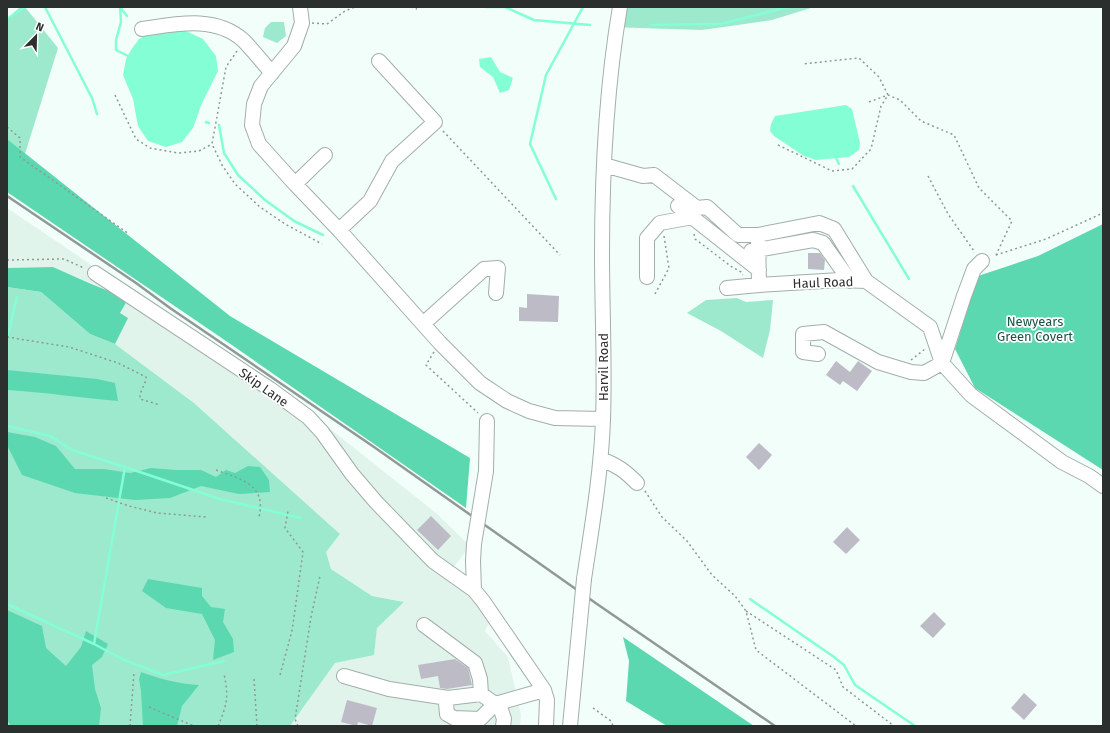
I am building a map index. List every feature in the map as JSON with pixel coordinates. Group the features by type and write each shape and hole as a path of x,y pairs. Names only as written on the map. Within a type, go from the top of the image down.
{"street":[{"path":"300,7 302,23 294,46 261,86 254,104 252,125 259,144 339,230 408,308 424,323 440,343 480,383 507,401 529,411 555,418 603,420"},
{"name":"Harvil Road","path":"570,726 584,579 601,459 603,420 602,283 604,165 606,125 615,40 620,11"},
{"path":"142,29 182,23 203,23 228,30 243,41 272,73"},
{"path":"339,230 370,201 392,161 435,122 379,61"},
{"path":"295,184 325,156"},
{"path":"604,165 643,176 654,175 759,270"},
{"path":"647,277 647,238 660,223 695,213 707,207 738,235 759,242"},
{"path":"695,213 735,242 759,242 819,223 834,229 858,281"},
{"path":"759,242 759,285"},
{"path":"818,354 803,352 803,334 824,332 878,362 911,372 924,373 942,363 978,265"},
{"path":"424,323 484,269 498,268 496,293"},
{"name":"Skip Lane","path":"95,273 270,389 308,417 322,432 357,480 376,502 428,556 474,590 544,690"},
{"name":"Haul Road","path":"727,288 840,280 858,281 930,328 942,363 971,395 1062,462 1089,476 1103,486"},
{"path":"474,590 472,561 486,471 487,421"},
{"path":"601,459 617,465 637,483"},
{"path":"424,625 476,663 480,679 481,694"},
{"path":"344,676 389,689 448,698 481,694 497,704 504,719 503,726"},
{"path":"448,698 446,703 447,714 454,718 480,719 497,704 544,690 547,700 546,726"}],"path":[{"path":"302,23 327,24 345,11 355,7"},
{"path":"411,7 417,9"},
{"path":"243,41 226,67 212,144 222,165 235,184 249,198 285,224 322,244"},
{"path":"802,64 859,58 879,77 888,95 900,100 921,121 954,135 979,188 1012,221 996,254"},
{"path":"115,95 136,139 150,148 178,153 199,151 212,144"},
{"path":"869,102 888,95"},
{"path":"778,145 832,171 852,169 871,148 881,106 888,95"},
{"path":"435,122 560,255"},
{"path":"7,128 20,138 20,156 129,234"},
{"path":"928,176 948,214 974,251 978,265 996,254 1046,239 1103,213"},
{"path":"7,260 64,259 95,273"},
{"path":"7,337 69,347 118,364 146,377 140,399 160,405"},
{"path":"440,343 426,365 487,421"},
{"path":"216,470 253,486 258,494 260,505 259,518"},
{"path":"637,483 647,493 662,517 686,541 712,575 735,596 746,610 836,670 843,687 894,726"},
{"path":"106,498 122,504 157,513 206,517"},
{"path":"280,675 292,631 303,552 285,528 288,511"},
{"path":"298,726 295,719 311,617 320,576"},
{"path":"746,610 756,650 856,726"},
{"path":"130,726 134,672"},
{"path":"218,726 227,707 227,689 224,674"},
{"path":"254,679 257,726"},
{"path":"149,708 194,726"},
{"path":"593,708 611,721 612,726"}],"shaded area":[{"path":"20,7 25,7 58,48 25,154 7,139 7,19"},
{"path":"619,7 814,7 772,20 702,30 610,27"},
{"path":"271,22 284,22 286,36 277,43 263,37 265,28"},
{"path":"186,31 203,39 216,56 218,71 202,103 193,128 182,142 166,147 148,141 138,126 133,99 123,75 126,59 139,39 148,34"},
{"path":"491,57 500,72 513,78 509,90 500,93 493,77 480,67 479,59"},
{"path":"846,105 852,109 860,143 859,150 849,157 816,160 804,156 774,136 770,131 771,124 775,116"},
{"path":"7,208 305,409 436,513 470,546 446,577 470,596 490,621 485,631 508,657 521,715 520,726 290,726 335,663 374,654 377,628 404,602 372,596 331,569 325,552 340,534 194,403 115,344 127,318 120,313 128,299 53,267 7,268"},
{"path":"7,287 41,292 90,334 115,344 194,403 340,534 326,552 331,569 372,596 404,602 377,628 374,655 335,663 290,726 7,726"},
{"path":"737,298 746,302 773,300 770,330 763,358 721,331 687,313 706,300"}],"green space":[{"path":"7,139 230,316 470,458 466,508 229,343 7,192"},
{"name":"Newyears Green Covert","path":"1103,224 1103,470 975,388 955,349 978,276 1038,256"},
{"path":"53,267 128,299 120,313 128,318 115,344 90,334 41,292 7,287 7,268"},
{"path":"7,370 97,379 115,383 118,401 7,390"},
{"path":"7,432 35,437 56,446 75,469 104,469 130,473 151,468 201,470 216,477 226,470 235,473 248,466 260,467 269,480 270,492 239,494 201,486 170,498 135,500 75,493 22,475 7,445"},
{"path":"148,579 202,588 202,596 211,607 225,609 223,622 233,639 234,652 213,660 215,640 202,614 166,608 142,591"},
{"path":"7,610 42,626 46,648 66,666 81,647 86,631 108,644 102,657 92,665 95,689 101,708 99,726 11,726 7,720"},
{"path":"623,637 754,726 667,726 626,701 629,661"},
{"path":"141,672 170,681 199,685 182,706 177,726 143,726 139,679"}],"building":[{"path":"808,253 820,253 825,260 824,270 808,269"},
{"path":"527,294 559,296 558,322 519,321 519,307 527,308"},
{"path":"836,361 850,372 858,361 872,371 857,391 843,381 840,385 826,375"},
{"path":"759,443 772,455 759,470 746,457"},
{"path":"431,516 451,536 438,550 417,530"},
{"path":"847,527 860,540 846,554 833,542"},
{"path":"934,612 946,624 933,638 920,626"},
{"path":"455,659 468,668 472,685 447,689 440,688 438,676 421,679 418,665"},
{"path":"1024,693 1037,705 1024,720 1011,708"},
{"path":"347,700 377,708 372,726 358,722 357,726 341,722"}],"waterway":[{"path":"7,19 25,7"},
{"path":"45,7 92,98 97,114"},
{"path":"120,7 121,22 116,40 116,50 128,56"},
{"path":"120,7 127,16"},
{"path":"486,7 505,7 534,20 590,25"},
{"path":"556,199 530,144 546,75 583,7"},
{"path":"651,25 721,24 788,7"},
{"path":"219,125 224,153 238,175 265,200 294,221 323,235"},
{"path":"836,158 839,164"},
{"path":"853,186 909,279"},
{"path":"7,339 17,297"},
{"path":"7,426 50,436 72,450 125,467 94,644 7,604"},
{"path":"125,467 220,499 300,518"},
{"path":"750,599 834,657 844,665 855,685 915,726"},
{"path":"94,644 122,659 163,675 224,661"}],"railway":[{"path":"7,196 374,447 597,604 775,726"}]}
